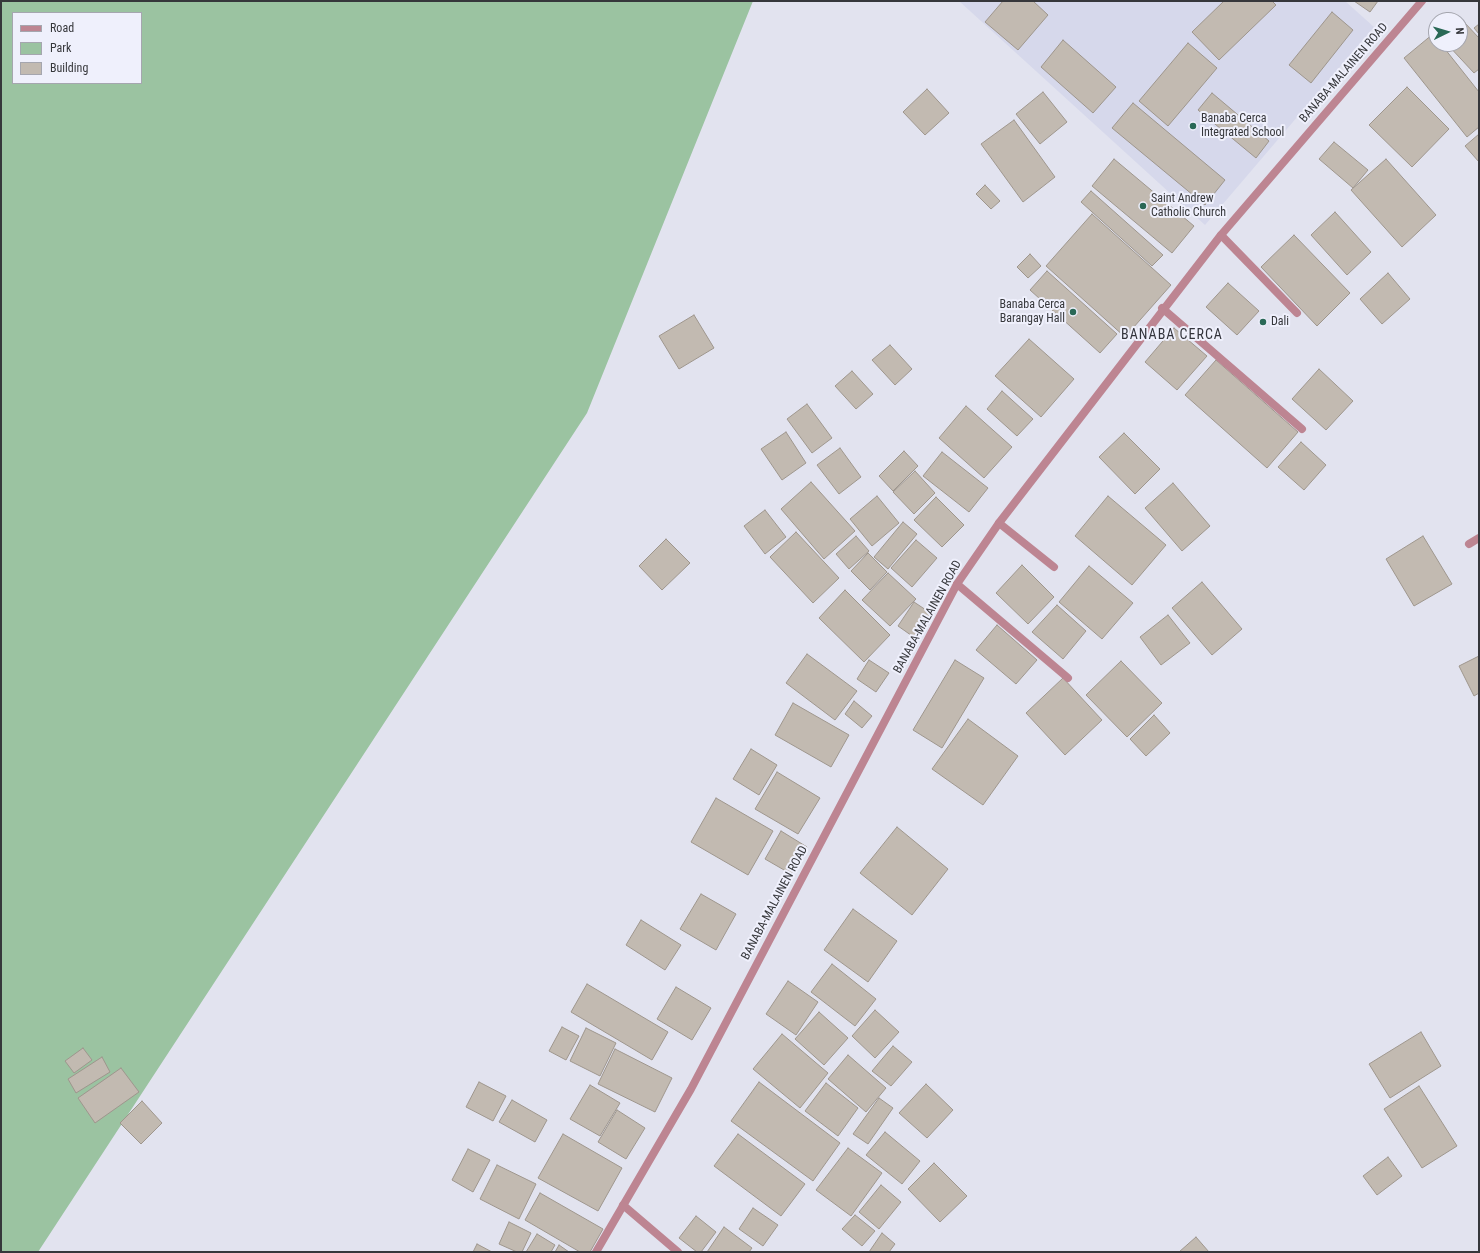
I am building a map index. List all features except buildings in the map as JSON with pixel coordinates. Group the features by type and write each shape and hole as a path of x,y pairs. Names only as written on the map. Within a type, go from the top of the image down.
{"street":[{"name":"BANABA-MALAINEN ROAD","path":"596,1252 691,1089 957,584 999,523 1162,308 1221,235 1422,1"},
{"path":"1221,235 1297,313"},
{"path":"1162,308 1302,430"},
{"path":"999,523 1054,567"},
{"path":"1469,544 1479,538"},
{"path":"957,584 1068,678"},
{"path":"623,1205 678,1252"}],"shaded area":[{"name":"Banaba Cerca Integrated School","path":"959,1 1345,1 1374,27 1205,225"}],"green space":[{"path":"1,1 753,1 587,413 38,1252 1,1252"}],"place":[{"name":"Banaba Cerca Integrated School","path":"1193,126"},
{"name":"Saint Andrew Catholic Church","path":"1143,206"},
{"name":"Banaba Cerca Barangay Hall","path":"1073,312"},
{"name":"Dali","path":"1263,322"}],"district":[{"name":"BANABA CERCA","path":"1172,335"}]}
